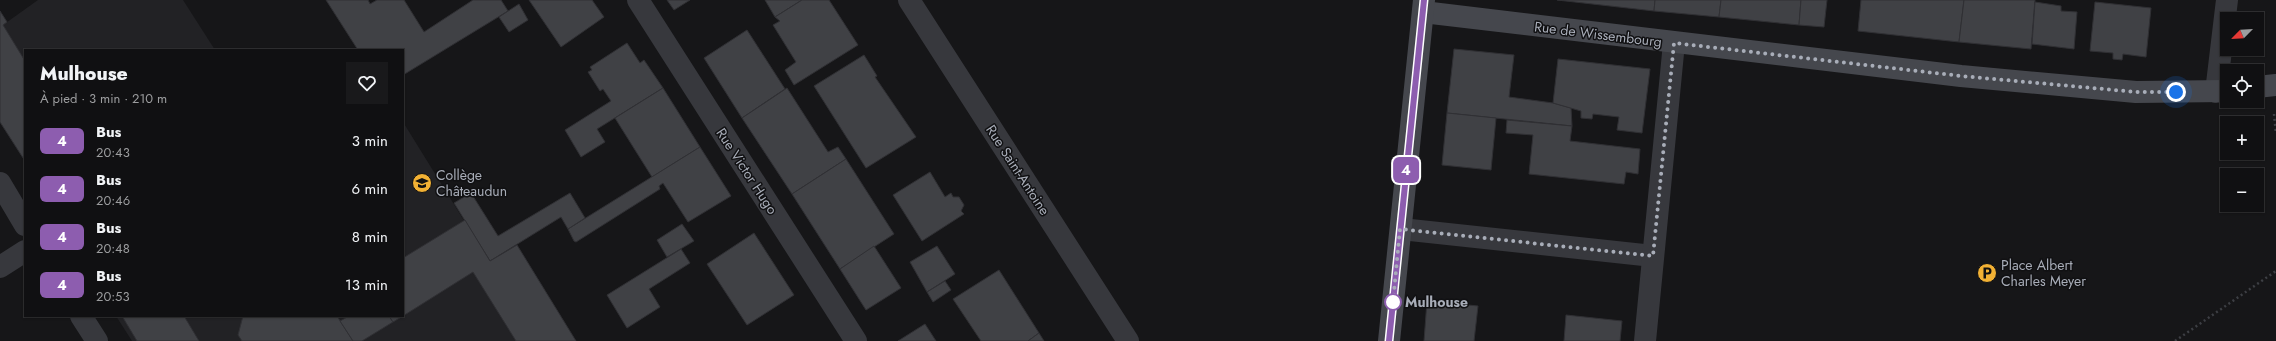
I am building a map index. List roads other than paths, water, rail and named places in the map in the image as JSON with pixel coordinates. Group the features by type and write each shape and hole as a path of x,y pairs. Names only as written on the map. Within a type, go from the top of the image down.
{"street":[{"name":"Rue Victor Hugo","path":"638,0 856,341"},
{"name":"Rue Saint-Antoine","path":"909,0 1128,341"},
{"path":"2223,64 2227,0"},
{"path":"1389,341 1424,6"},
{"name":"Rue de Wissembourg","path":"1424,6 1674,43 1961,76 2136,92 2220,91"},
{"path":"1645,341 1674,43"},
{"path":"2264,86 2276,85"},
{"path":"0,183 24,223"},
{"path":"1400,229 1653,256"},
{"path":"0,267 24,252"},
{"path":"83,317 97,341"}],"place":[{"name":"Collège Châteaudun","path":"422,183"},
{"name":"Place Albert Charles Meyer","path":"1987,273"},
{"name":"Mulhouse","path":"1393,302"}]}
